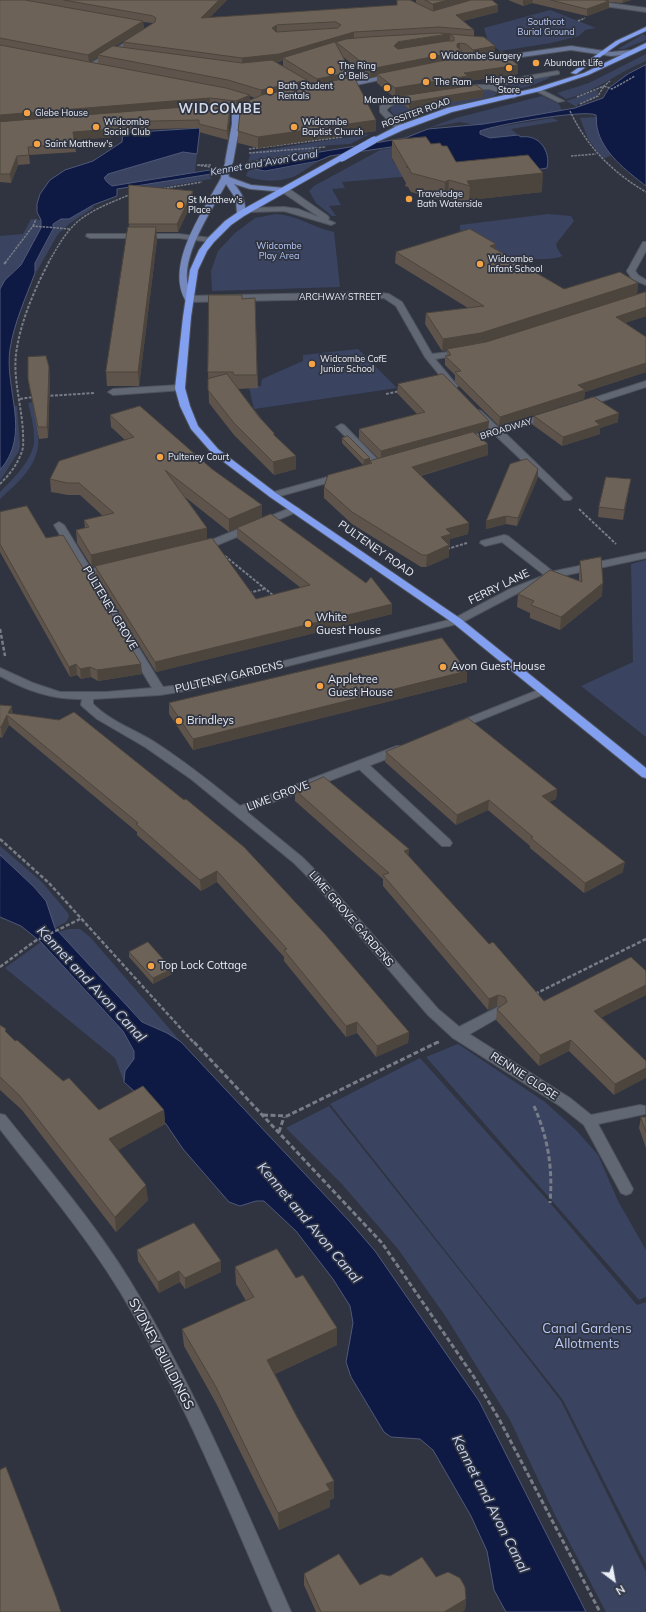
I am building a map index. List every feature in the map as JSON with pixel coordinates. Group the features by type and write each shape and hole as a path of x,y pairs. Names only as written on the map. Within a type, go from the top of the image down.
{"highway":[{"path":"547,87 576,72 618,42 646,29"},
{"name":"ROSSITER ROAD","path":"211,240 228,223 241,214 374,140 400,128 450,110 538,90 586,74 646,45"},
{"name":"PULTENEY ROAD","path":"211,240 203,250 198,261 189,299 180,388 185,406 194,427 215,451 273,495 457,621 646,774"}],"main road":[{"path":"86,66 97,68"},
{"name":"PULTENEY ROAD","path":"189,299 183,282 186,262 194,237 225,176 232,151 236,124 233,112 262,103 249,99"},
{"path":"225,176 250,187 285,190"},
{"path":"225,176 243,204 241,214"}],"street":[{"path":"576,0 646,10"},
{"path":"86,66 140,36"},
{"path":"486,60 572,48 604,53 633,52"},
{"path":"112,52 128,54"},
{"path":"494,87 509,81 557,73"},
{"path":"331,89 398,75"},
{"path":"457,90 479,86 494,87 514,96"},
{"path":"538,90 560,101"},
{"path":"400,128 384,112 383,108 387,104 395,101 427,95"},
{"path":"249,210 284,208 331,223 285,190"},
{"path":"90,236 178,236 211,240"},
{"path":"646,244 631,271 636,277 646,283"},
{"name":"ARCHWAY STREET","path":"189,299 386,296 399,304 429,358 458,392"},
{"path":"429,358 474,350"},
{"path":"571,408 646,384"},
{"path":"113,392 180,388"},
{"path":"469,404 567,498"},
{"name":"BROADWAY","path":"452,445 556,413"},
{"path":"341,427 378,465"},
{"path":"273,495 348,474"},
{"path":"188,549 211,544 295,509"},
{"name":"PULTENEY GROVE","path":"59,524 160,692"},
{"path":"485,543 504,538 552,576"},
{"name":"FERRY LANE","path":"457,621 514,591 552,576 646,555"},
{"path":"89,573 119,566"},
{"name":"PULTENEY GARDENS","path":"0,672 41,691 61,695 88,696 160,692 191,687 457,621"},
{"path":"448,730 543,692"},
{"name":"LIME GROVE","path":"88,696 87,705 96,714 148,743 191,772 238,811 362,765 412,744"},
{"path":"362,765 446,843"},
{"name":"LIME GROVE GARDENS","path":"238,811 298,860 318,880 433,1012 458,1034"},
{"path":"458,1034 498,1012"},
{"name":"RENNIE CLOSE","path":"458,1034 565,1102 589,1121 626,1189"},
{"path":"589,1121 640,1110"},
{"name":"SYDNEY BUILDINGS","path":"0,1119 79,1219 124,1284 172,1370 225,1482 282,1612"}],"path":[{"path":"580,104 598,97 604,86 612,89 635,76"},
{"path":"572,116 596,154 622,179 646,192"},
{"path":"232,151 254,150 344,136"},
{"path":"232,151 330,146"},
{"path":"571,156 596,154"},
{"path":"213,168 197,165 216,166"},
{"path":"154,190 225,176"},
{"path":"0,484 23,451 23,431 16,356 18,343 36,287 56,250 70,229 86,217 124,197 135,193"},
{"path":"4,264 8,261 21,240 33,226 36,219"},
{"path":"33,226 70,229"},
{"path":"386,394 401,391"},
{"path":"46,396 113,392"},
{"path":"20,399 39,397"},
{"path":"567,498 630,558"},
{"path":"211,544 264,589 276,597"},
{"path":"248,593 264,589"},
{"path":"0,629 6,661"},
{"path":"0,839 49,883 80,919 382,1243 474,1377 499,1419 600,1612"},
{"path":"0,967 35,941 80,919"},
{"path":"534,995 646,939"},
{"path":"262,1115 284,1117 330,1096 434,1044"},
{"path":"532,1102 551,1153 552,1185 550,1202"},
{"path":"279,1133 284,1117"}],"green space":[{"name":"Southcot Burial Ground","path":"550,10 596,28 585,30 579,36 551,43 500,51 488,42 484,28"},
{"path":"643,34 646,36 646,40 624,49 618,49"},
{"path":"646,54 646,61 587,92 566,99 557,93 589,83"},
{"path":"546,75 550,78 523,88 508,85 513,82"},
{"path":"479,89 488,89 497,94 410,118 399,118 390,110 394,104 400,102 409,109 482,97"},
{"path":"598,90 597,97 578,104 577,107 566,101"},
{"path":"542,96 559,104 562,111 484,124 474,125 460,122 428,128 456,118"},
{"path":"597,117 601,138 612,155 603,159 588,139 580,118"},
{"path":"552,118 559,121 511,129 518,135 490,138 480,133 480,131 486,129"},
{"path":"370,134 350,144 317,146 321,150 248,161 251,152"},
{"path":"416,144 425,155 392,159 398,169 409,168 413,176 342,182 345,188 332,189 341,205 329,206 336,216 332,216 316,203 309,191 314,186 380,150"},
{"path":"183,152 197,154 195,172 112,186 104,178 108,174"},
{"path":"318,162 293,177 282,180 270,181 246,176 249,168 265,171"},
{"path":"212,174 211,179 152,189 143,185"},
{"path":"93,205 93,208 69,224 58,234 37,271 35,271 35,263 53,230 53,224 61,219 69,219"},
{"name":"Widcombe Play Area","path":"276,214 298,219 319,228 334,232 340,287 212,291 211,271 218,251 235,233 255,218"},
{"path":"548,214 571,216 574,221 556,244 562,256 558,258 535,259 505,256 488,248 460,230 460,225"},
{"path":"31,219 41,220 41,230 21,265 14,271 0,289 0,236 23,234"},
{"path":"358,349 397,388 254,409 249,387 261,386 262,379 303,361 303,355"},
{"path":"32,402 38,435 36,454 24,476 0,499 0,492 21,470 32,450 34,433 28,403"},
{"path":"14,406 17,406 20,445 19,451 0,481 0,470 9,457 16,435"},
{"path":"646,560 646,737 581,686 633,662 631,564"},
{"path":"0,846 42,882 68,913 69,917 66,922 55,928 46,901 34,887 0,855"},
{"path":"69,929 80,929 90,937 181,1042 167,1033 142,1022 58,932"},
{"path":"41,942 123,1031 134,1051 134,1059 125,1071 124,1082 115,1058 5,968"},
{"path":"458,1044 545,1102 576,1130 598,1155 618,1201 646,1250 646,1297 639,1300 426,1057"},
{"name":"Canal Gardens Allotments","path":"420,1058 550,1203 637,1305 646,1302 646,1564 563,1400 330,1104"},
{"path":"329,1106 561,1401 646,1572 646,1612 606,1612 556,1517 510,1420 446,1317 398,1249 341,1183 286,1128"}],"water":[{"name":"Kennet and Avon Canal","path":"646,65 646,186 623,168 604,145 597,126 596,115 575,114 520,122 480,131 480,134 490,138 518,135 521,137 533,138 542,145 545,150 548,162 547,168 524,172 462,178 418,143 330,156 318,161 265,171 249,168 117,189 117,196 93,205 69,219 61,219 53,224 53,229 35,263 35,273 12,339 9,364 16,426 14,442 9,456 0,470 0,289 5,280 21,265 41,228 41,220 37,212 37,204 40,194 50,180 65,170 93,161 122,142 123,133 200,128 197,154 183,152 108,174 104,178 112,186 405,138 428,129 484,124 575,108 603,98 609,88 628,74"},
{"name":"Kennet and Avon Canal","path":"0,855 34,887 46,901 55,928 142,1022 167,1033 181,1042 350,1222 375,1251 479,1401 586,1612 506,1612 494,1590 487,1551 471,1516 433,1450 420,1439 391,1437 384,1432 351,1377 346,1362 353,1323 350,1306 333,1279 296,1231 264,1201 256,1201 240,1206 229,1202 183,1149 166,1124 144,1100 124,1082 125,1071 134,1059 134,1051 123,1031 41,942 21,926 0,917"}],"building":[{"path":"0,0 25,0 143,21 88,55 0,38"},
{"path":"64,0 219,0 201,18 397,5 397,0 410,0 433,11 471,0 492,0 498,5 456,15 474,30 439,27 354,32 279,54 242,58 123,42 155,22 156,18 153,16","holes":["336,22 341,25 338,28 276,32 272,28 277,25"]},
{"path":"425,0 448,0 433,4"},
{"path":"551,0 604,0 609,1 587,9"},
{"path":"439,33 484,37 495,46 473,50 466,44 460,43 457,44 457,47 462,51 370,69 336,42 346,39","holes":["450,34 454,37 454,41 398,49 394,46 398,42"]},
{"path":"335,42 351,72 317,79 283,58"},
{"path":"0,45 226,88 250,95 236,101 210,98 0,115"},
{"path":"113,46 242,63 272,60 307,80 261,90 228,80 98,55"},
{"path":"503,52 518,65 464,73 468,76 395,88 377,74 441,61"},
{"path":"354,77 376,120 258,137 238,131 241,104 262,95"},
{"path":"476,85 483,90 409,102 403,96"},
{"path":"210,105 230,108 227,131 199,124 199,120 110,122 112,129 73,132 75,144 28,147 29,155 17,156 10,174 0,174 0,122"},
{"path":"426,137 431,144 440,143 442,146 447,146 456,162 528,155 543,173 467,181 470,186 449,180 445,182 411,173 409,168 406,167 408,167 392,140"},
{"path":"129,185 193,191 177,224 129,224"},
{"path":"128,227 156,227 138,372 106,372"},
{"path":"470,229 496,244 490,246 564,289 620,272 638,283 481,333 443,339 426,313 484,306 396,252"},
{"path":"646,292 646,307 616,317 646,337 646,363 578,385 585,390 500,417 455,372 461,371 445,356 451,355 447,349 486,342"},
{"path":"209,295 242,295 242,299 255,298 257,375 234,375 233,372 208,372"},
{"path":"46,356 49,367 47,427 38,427 28,379 28,357"},
{"path":"227,374 259,417 275,434 273,434 296,456 273,462 234,423 208,390 208,379"},
{"path":"443,374 489,421 381,451 359,429 425,412 398,384"},
{"path":"594,397 619,413 595,421 600,425 563,437 534,416"},
{"path":"140,406 212,469 262,505 229,519 165,470 207,528 91,555 76,530 89,527 84,520 114,513 79,483 67,483 50,479 59,461 134,437 110,415"},
{"path":"473,432 488,444 412,467 469,523 446,529 451,534 441,537 449,545 427,555 422,555 352,512 324,487 328,475 372,463 370,461"},
{"path":"348,436 370,458 364,460 342,438"},
{"path":"527,459 538,469 518,518 506,516 486,521 510,464"},
{"path":"606,477 631,479 624,510 599,507"},
{"path":"27,506 46,538 63,535 141,664 97,670 90,667 80,669 76,664 69,667 0,544 0,512"},
{"path":"271,514 366,583 371,577 392,604 155,662 95,566 212,538 256,599 310,585 237,528"},
{"path":"601,557 603,583 561,617 531,605 534,601 518,594 550,570 582,582 580,561"},
{"path":"442,638 467,671 193,739 169,703"},
{"path":"0,705 12,706 8,713 59,720 74,712 184,800 186,799 244,847 325,934 409,1032 377,1046 357,1022 346,1026 284,950 287,949 217,871 200,880 136,824 138,823 7,715 0,727"},
{"path":"468,718 557,789 542,796 625,862 585,883 531,838 533,837 489,800 457,815 386,752"},
{"path":"324,777 409,849 404,851 489,944 493,942 544,1001 631,957 646,971 646,985 594,1011 646,1061 646,1068 615,1084 571,1040 540,1055 497,1009 507,1002 505,997 498,995 489,999 383,875 389,873 295,790"},
{"name":"Top Lock Cottage","path":"148,942 172,969 153,978 129,952"},
{"path":"0,1025 6,1029 5,1031 15,1041 17,1040 63,1081 69,1078 99,1110 143,1086 164,1110 109,1139 146,1185 115,1217 19,1095 0,1077"},
{"path":"641,1117 646,1117 646,1132"},
{"path":"194,1223 221,1261 185,1278 179,1271 158,1282 137,1250"},
{"path":"277,1249 296,1278 303,1275 337,1328 267,1360 297,1417 334,1481 326,1484 330,1490 278,1513 216,1387 182,1329 254,1297 235,1267"},
{"path":"6,1467 61,1612 0,1612 0,1470"},
{"path":"339,1554 360,1585 381,1574 390,1576 422,1557 436,1577 448,1572 460,1578 465,1587 466,1599 444,1612 321,1612 304,1574"}],"place":[{"name":"Widcombe Surgery","path":"433,56"},
{"name":"Abundant Life","path":"536,63"},
{"name":"High Street Store","path":"509,68"},
{"name":"The Ring o' Bells","path":"331,71"},
{"name":"The Ram","path":"426,82"},
{"name":"Manhattan","path":"387,88"},
{"name":"Bath Student Rentals","path":"270,91"},
{"name":"Glebe House","path":"27,113"},
{"name":"Widcombe Social Club","path":"96,127"},
{"name":"Widcombe Baptist Church","path":"294,127"},
{"name":"Saint Matthew's","path":"37,144"},
{"name":"Travelodge Bath Waterside","path":"409,199"},
{"name":"St Matthew's Place","path":"180,205"},
{"name":"Widcombe Infant School","path":"480,264"},
{"name":"Widcombe CofE Junior School","path":"312,364"},
{"name":"Pulteney Court","path":"160,457"},
{"name":"White Guest House","path":"308,624"},
{"name":"Avon Guest House","path":"443,667"},
{"name":"Appletree Guest House","path":"320,686"},
{"name":"Brindleys","path":"179,721"},
{"name":"Top Lock Cottage","path":"151,966"}],"district":[{"name":"WIDCOMBE","path":"220,109"}]}
